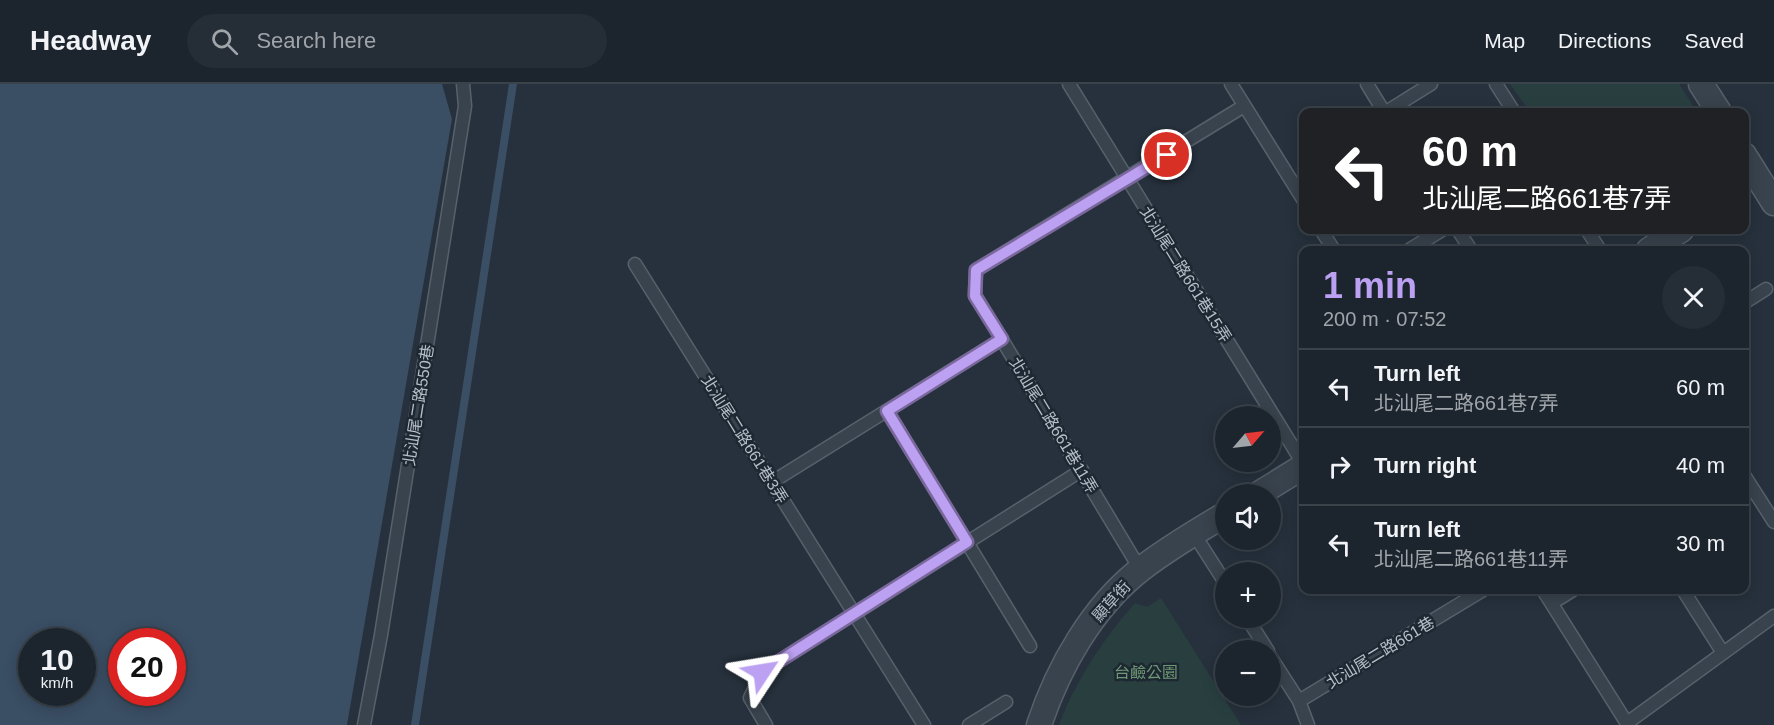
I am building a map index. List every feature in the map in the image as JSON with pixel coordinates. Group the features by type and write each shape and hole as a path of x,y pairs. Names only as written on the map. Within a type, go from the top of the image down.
{"street":[{"path":"1701,84 1716,108"},
{"path":"1749,163 1774,203"},
{"path":"1655,246 1675,234"},
{"path":"1275,484 1299,469"},
{"name":"顯草街","path":"1039,725 1046,702 1080,638 1109,599 1140,569 1215,521"}],"lane":[{"name":"北汕尾二路550巷","path":"364,725 381,635 464,118 463,84"},
{"name":"北汕尾二路661巷15弄","path":"1069,84 1299,458"},
{"path":"1232,84 1299,193"},
{"path":"1367,84 1382,108"},
{"path":"1392,108 1431,84"},
{"path":"1496,84 1511,108"},
{"name":"北汕尾二路661巷11弄","path":"1140,569 975,296 976,270 1244,106"},
{"path":"1416,246 1435,234"},
{"name":"北汕尾二路661巷3弄","path":"635,264 924,725"},
{"path":"1749,300 1766,290"},
{"path":"772,482 1002,339"},
{"path":"887,411 1030,646"},
{"path":"766,725 750,698 762,672 1082,470"},
{"path":"1749,485 1774,522"},
{"path":"1194,534 1215,567"},
{"name":"北汕尾二路661巷","path":"1299,701 1476,594"},
{"path":"1546,594 1628,724 1774,616"},
{"path":"1552,603 1567,594"},
{"path":"1686,594 1723,653"},
{"path":"1281,673 1299,701 1308,725"},
{"path":"969,725 1006,702"}],"green space":[{"path":"1510,84 1679,84 1694,108 1527,108"},
{"name":"台鹼公園","path":"1161,598 1215,684 1215,706 1229,706 1241,725 1059,725 1082,676 1102,645 1135,603 1147,607"}],"water":[{"path":"0,84 442,84 452,119 347,725 0,725"}],"waterway":[{"path":"415,725 513,84"}],"route":[{"path":"762,672 967,542 887,411 1002,339 975,296 976,270 1167,155"}]}
